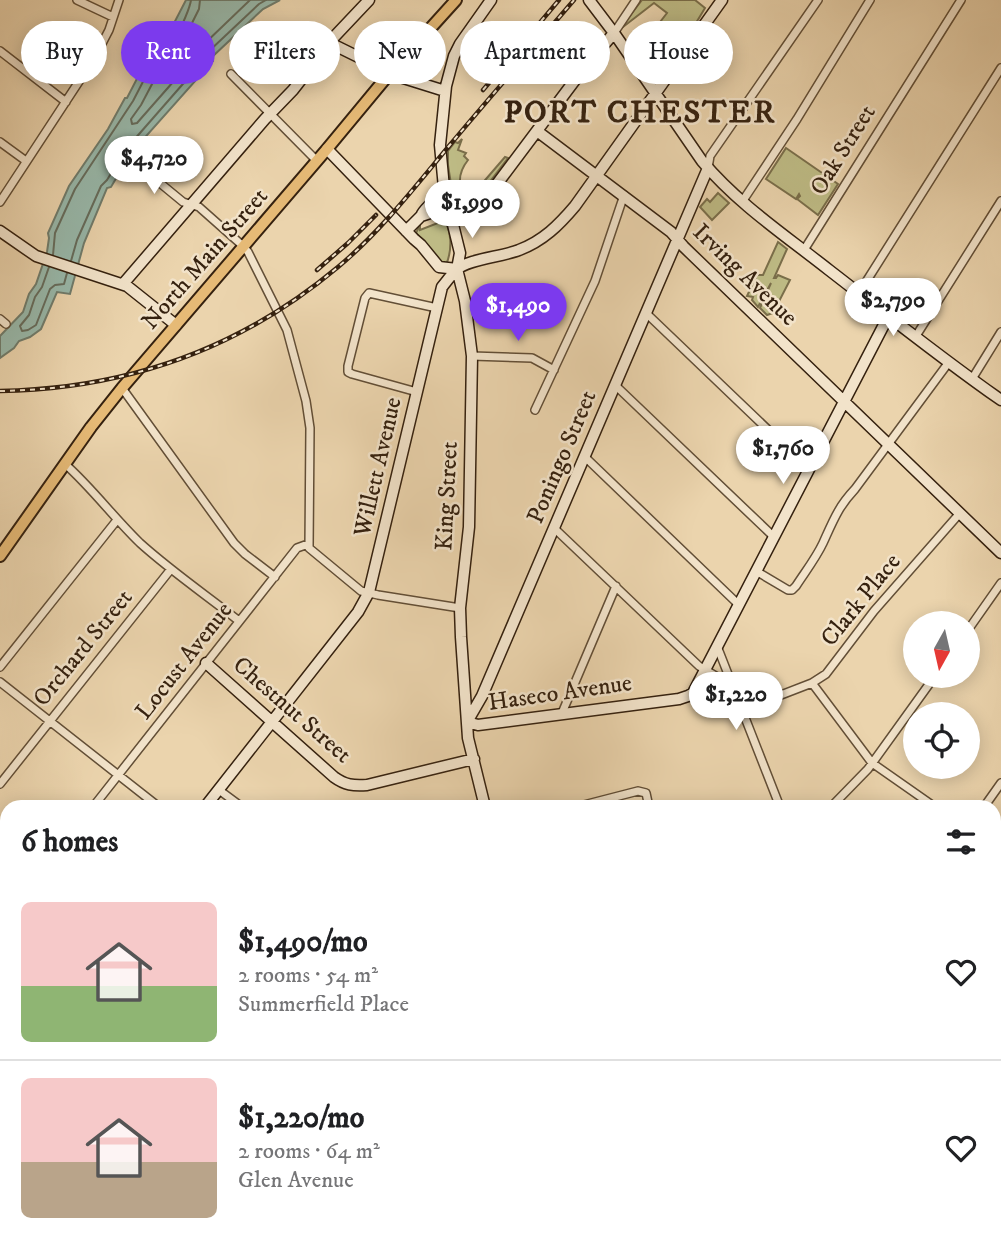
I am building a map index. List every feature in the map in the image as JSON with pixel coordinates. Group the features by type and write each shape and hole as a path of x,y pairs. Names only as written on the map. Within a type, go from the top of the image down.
{"main road":[{"name":"North Main Street","path":"437,21 456,0"},
{"name":"North Main Street","path":"0,556 122,388 381,84"}],"street":[{"path":"77,0 113,17"},
{"path":"0,202 104,41 118,0"},
{"path":"340,32 369,0"},
{"name":"King Street","path":"483,800 468,738 460,608 469,527 472,356 465,301 457,269 460,253 444,188 440,145 449,72 457,50 491,0"},
{"path":"589,0 708,168 742,202 1001,400"},
{"path":"421,216 433,212 451,214 476,207 485,200 584,68 614,33 636,0"},
{"path":"327,149 439,267 457,269 468,262 521,250 546,236 575,206 722,0"},
{"path":"708,168 710,156 818,0"},
{"path":"742,202 870,0"},
{"name":"Oak Street","path":"804,250 961,0"},
{"path":"0,51 66,102"},
{"path":"859,293 1001,68"},
{"path":"241,84 317,161"},
{"path":"123,284 298,84"},
{"path":"424,84 446,91"},
{"name":"Irving Avenue","path":"537,131 671,232 1001,553"},
{"path":"0,142 26,161"},
{"path":"132,160 183,202 199,207 243,246 255,264 287,330 303,387 310,428 309,548 361,591 460,608"},
{"name":"Poningo Street","path":"467,722 482,696 708,168"},
{"path":"406,231 439,197 444,188"},
{"path":"535,410 595,281 624,195"},
{"path":"916,337 1001,201"},
{"path":"0,231 36,256 131,288 176,325"},
{"name":"Willett Avenue","path":"211,800 358,612 369,593 442,287 457,269"},
{"path":"417,392 348,372 365,298 369,293 438,305 450,293 458,294 465,301"},
{"path":"646,313 809,469"},
{"name":"Haseco Avenue","path":"467,722 478,725 688,696 693,693 889,315"},
{"path":"972,379 1001,332"},
{"path":"472,356 532,359 554,370"},
{"path":"756,571 793,590 818,551 832,519 949,362"},
{"path":"615,385 774,537"},
{"path":"122,388 234,542 244,554 275,577"},
{"path":"584,457 738,604"},
{"path":"65,464 143,545 239,621"},
{"name":"Clark Place","path":"742,710 812,683 826,674 874,611 960,513"},
{"path":"0,667 117,520"},
{"path":"554,528 699,666 734,687"},
{"name":"Locust Avenue","path":"98,800 297,548 308,544"},
{"name":"Orchard Street","path":"0,784 3,773 50,721 171,569"},
{"path":"980,613 1001,583"},
{"path":"562,713 615,586"},
{"path":"717,646 777,800"},
{"name":"Chestnut Street","path":"206,663 344,784 367,785 474,759"},
{"path":"0,682 150,800"},
{"path":"812,683 872,763 924,800"},
{"path":"838,800 872,763 926,688"},
{"path":"989,800 1001,783"},
{"path":"219,790 233,800"},
{"path":"605,800 642,791 646,793 648,800"}],"shaded area":[{"path":"642,0 695,0 705,8 697,21 661,21 667,13 654,3 631,21 626,21"},
{"path":"462,139 458,150 466,153 464,156 468,160 460,176 463,194 474,193 505,157 508,158 479,196 454,204 448,151 455,142 458,143"},
{"path":"786,148 838,184 818,215 797,199 799,194 796,199 766,179"},
{"path":"718,193 729,203 712,220 700,207 707,199 710,202"},
{"path":"441,217 448,227 450,240 446,265 441,263 416,233 420,225 420,230 438,223"},
{"path":"778,242 787,249 774,278 778,275 790,280 773,313 767,315 760,308 771,283 758,307 752,300 753,297 747,296 757,275 763,275"}],"water":[{"path":"186,0 280,0 263,9 250,21 229,21 229,41 215,54 215,21 175,21"},
{"path":"134,84 192,84 131,153 111,187 107,188 84,243 70,294 57,292 41,329 19,341 0,358 0,336 23,312 29,294 36,284 47,252 48,233 69,186"}],"railway":[{"path":"483,90 559,0"},
{"path":"0,391 93,382 137,373 221,342 262,321 301,296 353,253 410,194 574,0"},
{"path":"317,270 376,215"}],"district":[{"name":"PORT CHESTER","path":"640,113"}]}
